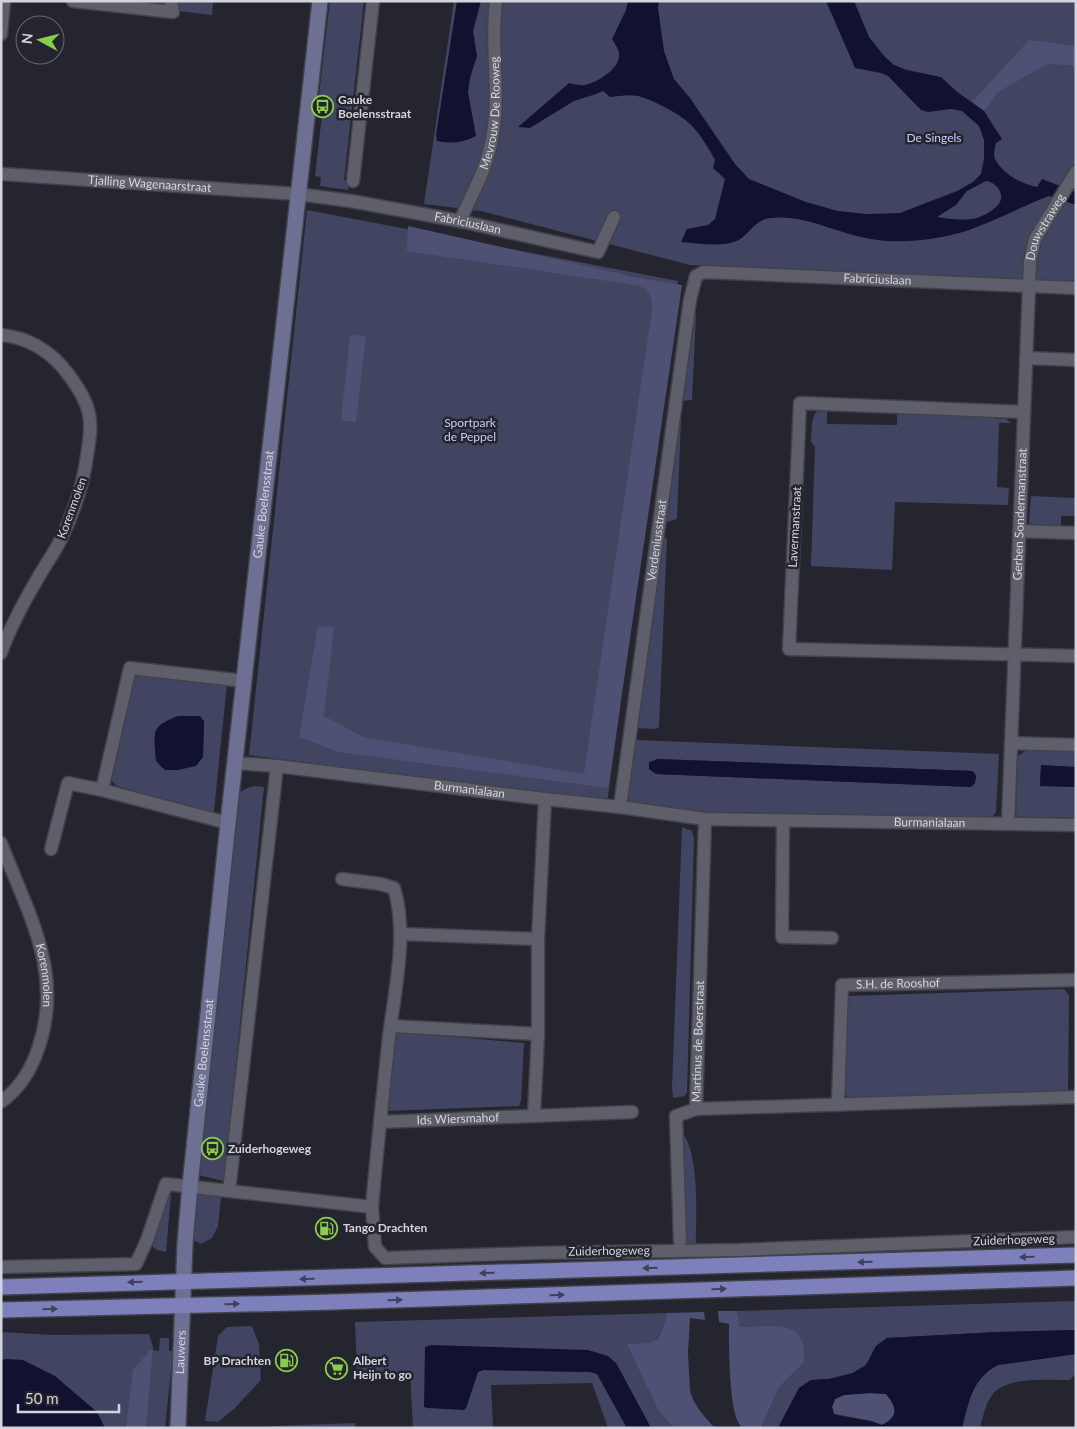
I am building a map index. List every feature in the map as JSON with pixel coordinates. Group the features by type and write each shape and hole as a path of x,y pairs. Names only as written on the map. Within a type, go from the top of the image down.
{"main road":[{"name":"Gauke Boelensstraat","path":"184,1282 190,1186 228,823 320,1"},
{"name":"Zuiderhogeweg","path":"1,1287 1076,1255"},
{"path":"1,1310 333,1302 1076,1278"},
{"path":"183,1305 184,1282"},
{"name":"Lauwers","path":"178,1428 183,1305"}],"street":[{"path":"1,34 4,1"},
{"path":"73,1 173,12 171,1"},
{"path":"353,181 373,1"},
{"name":"Mevrouw De Rooweg","path":"460,221 485,164 492,138 496,79 494,20 496,1"},
{"name":"Douwstraweg","path":"1029,286 1030,261 1035,239 1076,172"},
{"name":"Tjalling Wagenaarstraat","path":"1,174 298,194"},
{"name":"Fabriciuslaan","path":"298,194 351,201 460,221 598,252 614,217"},
{"name":"Fabriciuslaan","path":"696,276 704,272 1076,288"},
{"name":"Verdeniusstraat","path":"620,807 690,300 696,276"},
{"name":"Gerben Sondermanstraat","path":"1008,823 1029,286"},
{"name":"Korenmolen","path":"1,335 24,339 36,344 51,355 65,370 79,389 89,412 90,437 84,473 61,540 12,623 1,653"},
{"path":"1026,358 1076,360"},
{"name":"Lavermanstraat","path":"1015,653 789,649 800,403 1024,412"},
{"path":"1019,530 1076,533"},
{"path":"1015,653 1076,656"},
{"path":"102,790 130,668 244,681"},
{"path":"1012,743 1076,745"},
{"name":"Burmanialaan","path":"235,763 278,766 545,800 620,807 704,819 1076,825"},
{"path":"229,1191 278,766"},
{"path":"51,849 68,783 228,823"},
{"path":"534,1115 538,1034 538,939 545,800"},
{"name":"Martinus de Boerstraat","path":"680,1241 676,1116 696,1109 704,819"},
{"path":"783,820 782,937 832,938"},
{"name":"Korenmolen","path":"1,843 41,944 47,975 48,1006 43,1037 34,1060 15,1090 1,1102"},
{"path":"1,1267 136,1264 147,1240 166,1184 372,1207 401,934 398,902 394,888 381,884 342,880"},
{"path":"401,934 538,939"},
{"name":"S.H. de Rooshof","path":"838,1105 842,984 1076,980"},
{"path":"391,1026 538,1034"},
{"path":"696,1109 1076,1097"},
{"name":"Ids Wiersmahof","path":"380,1122 632,1112"},
{"name":"Zuiderhogeweg","path":"372,1207 375,1246 385,1258 535,1253 739,1250 1076,1237"}],"green space":[{"path":"92,1 213,1 212,15"},
{"path":"330,1 364,1 344,180 349,181 348,190 320,186 321,177 315,176 323,106 327,107 329,96 319,95"},
{"name":"De Singels","path":"454,1 1076,1 1076,284 1039,280 690,265 481,211 424,204"},
{"name":"Sportpark de Peppel","path":"307,210 678,281 607,804 313,766 313,763 249,755"},
{"path":"694,314 696,315 692,400 682,401"},
{"path":"820,409 827,409 827,424 897,425 897,411 1006,419 1011,423 999,423 997,487 1009,488 1008,505 895,502 892,570 811,566 815,447 811,442 813,419"},
{"path":"679,419 681,421 677,519 664,523"},
{"path":"1031,496 1076,498 1076,516 1061,516 1061,526 1034,525 1029,523"},
{"path":"667,538 659,727 656,729 635,728 662,539"},
{"path":"140,673 227,683 214,811 210,812 117,786 110,779 131,679","holes":["204,721 203,757 156,762 155,750"]},
{"path":"635,740 999,754 996,812 992,817 705,812 628,802","holes":["658,759 973,771 976,776 975,783 971,787 656,774 649,769"]},
{"path":"1029,749 1076,751 1076,767 1041,766 1040,786 1076,787 1076,818 1018,817 1016,815 1018,756"},
{"path":"254,786 264,787 224,1181 198,1175 236,795"},
{"path":"682,827 692,831 694,838 687,1092 685,1096 673,1098 672,1087"},
{"path":"1064,989 1069,995 1068,1091 849,1098 844,1093 847,1004 849,996"},
{"path":"396,1032 524,1043 521,1101 519,1106 388,1111"},
{"path":"678,1128 691,1150 694,1166 696,1183 696,1246 681,1247"},
{"path":"199,1194 221,1197 218,1226 212,1238 201,1244 193,1240 196,1196"},
{"path":"171,1195 166,1252 157,1250 151,1242 167,1196"},
{"path":"1076,1301 1076,1330 887,1338 876,1346 866,1365 853,1373 829,1379 811,1380 799,1388 778,1428 761,1428 778,1390 803,1364 776,1327 739,1327 737,1311"},
{"path":"667,1313 661,1334 654,1341 642,1344 626,1343 659,1412 674,1428 651,1428 616,1363 431,1345 466,1408 478,1372 483,1370 590,1372 597,1374 627,1428 608,1428 592,1383 491,1385 493,1428 413,1428 410,1372 357,1374 355,1322"},
{"path":"252,1326 259,1344 261,1380 234,1409 218,1422 205,1421 218,1336 227,1327"},
{"path":"1,1332 53,1335 149,1334 153,1347 150,1350 159,1351 160,1338 169,1338 169,1351 173,1351 165,1428 1,1428"},
{"path":"1076,1354 1076,1373 1070,1380 1028,1380 998,1389 992,1395 984,1411 980,1428 962,1428 973,1392 982,1377 989,1370 998,1365"},
{"path":"355,1423 355,1428 268,1428 272,1426"}],"shaded area":[{"path":"457,1 481,1 473,31 477,56 468,92 476,136 457,142 437,141 436,135"},
{"path":"628,1 659,1 658,8 664,51 674,79 690,98 735,164 749,179 806,202 838,211 866,214 900,213 957,191 973,182 981,174 984,159 984,140 979,126 962,111 951,109 928,112 921,110 888,76 855,68 826,1 854,1 869,37 894,65 907,70 941,77 956,91 984,111 1002,139 996,143 994,155 998,164 1003,169 1019,181 1031,186 1037,187 1042,179 1076,192 1076,205 1049,196 967,231 925,240 883,241 796,219 771,218 760,222 743,237 734,242 714,244 681,242 687,229 708,225 715,219 725,179 713,168 715,160 702,139 688,122 667,108 644,98 632,95 610,97 603,91 574,101 530,128 518,127 569,83 585,85 602,78 612,70 616,65 619,54 612,39 626,10","holes":["986,181 997,187 1001,194 1000,202 990,211 972,219 937,217 956,205 967,191"]},
{"path":"1029,40 1076,46 1076,69 1070,65 1047,64 998,92 984,111 972,102"},
{"path":"408,226 634,277 682,285 608,788 339,752 299,737 318,626 334,627 324,716 363,737 584,774 652,313 651,297 644,288 628,284 407,251"},
{"path":"350,335 366,336 356,422 341,420"},
{"path":"178,716 200,716 204,721 203,757 196,766 178,770 165,770 156,759 155,736 161,725"},
{"path":"658,759 973,771 976,776 975,783 971,787 656,774 649,769 649,762"},
{"path":"1041,765 1076,767 1076,787 1040,786"},
{"path":"718,1311 737,1311 740,1327 776,1326 795,1332 801,1338 804,1349 803,1364 778,1390 761,1428 744,1428 737,1420 730,1378 729,1324 719,1322"},
{"path":"704,1312 705,1320 690,1318 688,1353 690,1391 703,1415 715,1428 674,1428 659,1412 626,1343 644,1343 656,1340 662,1331 667,1313"},
{"path":"1076,1330 1076,1354 998,1365 989,1370 982,1377 973,1392 962,1428 778,1428 799,1388 811,1380 829,1379 853,1373 866,1365 876,1346 887,1338","holes":["886,1394 895,1411 891,1419 882,1425 834,1414 832,1407 835,1399 844,1395"]},
{"path":"431,1345 588,1350 608,1356 616,1363 651,1428 627,1428 597,1374 590,1372 483,1370 478,1372 464,1410 424,1407 425,1347"},
{"path":"153,1347 146,1428 126,1428 133,1370"},
{"path":"1,1360 23,1360 55,1376 97,1412 105,1428 1,1428"},
{"path":"886,1394 892,1403 895,1411 888,1422 882,1425 872,1421 834,1414 832,1407 835,1399 844,1395"}],"place":[{"name":"Gauke Boelensstraat","path":"322,107"},
{"name":"Zuiderhogeweg","path":"212,1149"},
{"name":"Tango Drachten","path":"327,1228"},
{"name":"BP Drachten","path":"287,1361"},
{"name":"Albert Heijn to go","path":"337,1368"}]}
